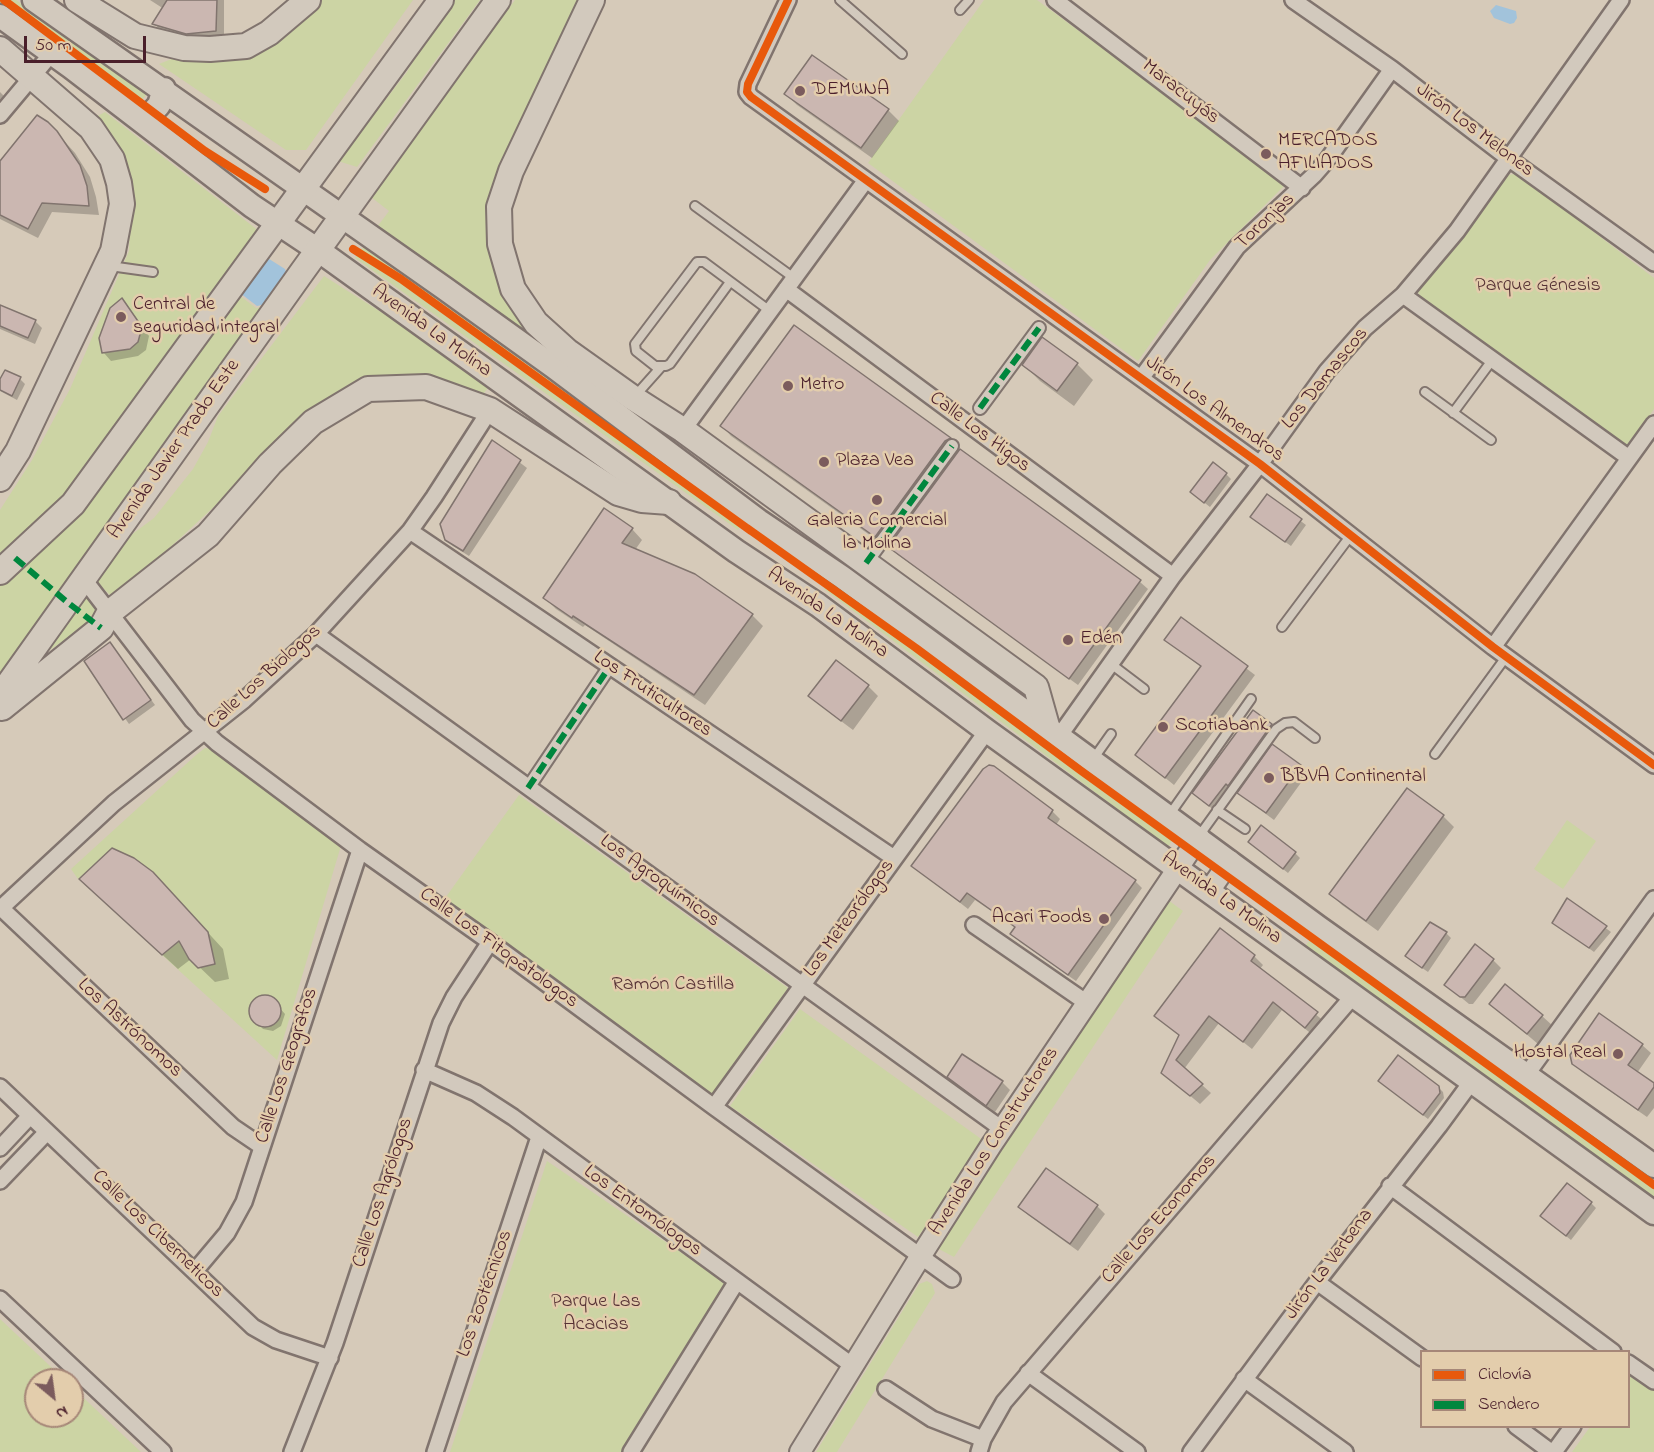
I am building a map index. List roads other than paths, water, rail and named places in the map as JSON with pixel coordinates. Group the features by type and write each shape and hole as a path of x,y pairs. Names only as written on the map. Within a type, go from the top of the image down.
{"main road":[{"name":"Avenida La Molina","path":"34,0 343,216 626,407 777,533 842,577 1093,759 1318,927 1654,1166"},
{"path":"81,1 135,36 184,48 210,49 246,46 269,33 308,0"},
{"path":"2,568 73,504 441,0"},
{"name":"Avenida Javier Prado Este","path":"0,696 498,0"},
{"path":"592,0 512,171 500,207 500,244 513,289 536,323 626,407 683,430 1036,687 1054,731"},
{"name":"Avenida La Molina","path":"0,16 52,52 231,191 318,250 669,502 818,605 987,731 1654,1213"},
{"path":"0,49 91,128 112,159 122,204 113,251 18,451 0,479"},
{"path":"140,120 147,117 159,105 164,89"},
{"path":"0,710 101,628 110,613 208,535 270,464 314,422 368,388 426,387 490,410 618,494 642,500 669,502"},
{"path":"740,471 777,533"},
{"path":"818,605 827,610 836,609 844,603 849,594 848,585 842,577"},
{"path":"1299,957 1294,948 1294,938 1300,930 1309,926 1318,927"}],"street":[{"name":"Jirón Los Almendros","path":"788,0 748,84 747,92 751,97 1260,464 1506,657 1654,765"},
{"name":"Maracuyás","path":"1055,0 1302,188"},
{"name":"Jirón Los Melones","path":"1293,0 1392,69 1654,264"},
{"name":"Los Damascos","path":"1054,731 1111,664 1173,576 1260,464 1327,371 1365,328 1403,295 1457,231 1621,0"},
{"path":"0,115 52,52"},
{"name":"Toronjas","path":"1142,377 1237,247 1302,188 1328,159 1392,69"},
{"path":"683,430 866,180"},
{"name":"Calle Los Higos","path":"790,283 1173,576"},
{"path":"1403,295 1629,458"},
{"path":"980,408 1039,328"},
{"name":"Calle Los Biologos","path":"1,909 114,803 259,687 316,634 410,531 490,410"},
{"path":"1493,647 1654,424"},
{"path":"866,563 952,446"},
{"name":"Los Fruticultores","path":"410,531 894,858"},
{"name":"Calle Los Fitopatologos","path":"83,578 204,732 360,850 952,1279"},
{"name":"Los Agroquímicos","path":"316,634 1002,1129"},
{"path":"528,788 610,666"},
{"name":"Los Meteorólogos","path":"714,1107 987,731"},
{"name":"Avenida Los Constructores","path":"800,1452 1002,1129 1198,837"},
{"name":"Calle Los Geografos","path":"195,1271 227,1233 239,1212 360,850"},
{"path":"1209,891 1230,861"},
{"path":"1527,1074 1654,900"},
{"name":"Los Astrónomos","path":"1,909 233,1127 261,1146"},
{"path":"974,925 1087,1002"},
{"name":"Calle Los Agrólogos","path":"292,1452 330,1358 424,1070 447,1009 490,942"},
{"name":"Calle Los Economos","path":"981,1445 1004,1402 1353,995"},
{"name":"Los Entomólogos","path":"424,1070 476,1093 513,1117 853,1366"},
{"name":"Jirón La Verbena","path":"1191,1452 1317,1282 1472,1081"},
{"name":"Calle Los Ciberneticos","path":"0,1087 260,1332 276,1340 330,1358"},
{"path":"0,1148 30,1116"},
{"path":"0,1181 48,1132"},
{"name":"Los Zootécnicos","path":"435,1452 539,1137"},
{"path":"1390,1186 1610,1350"},
{"path":"631,1452 737,1281"},
{"path":"1317,1282 1420,1357"},
{"path":"0,1299 163,1452"},
{"path":"1630,1364 1654,1381"},
{"path":"1028,1373 1137,1452"},
{"path":"1244,1379 1345,1452"},
{"path":"886,1389 932,1419 981,1445"},
{"path":"1519,1428 1552,1452 1571,1428"}],"lane":[{"path":"840,0 902,54"},
{"path":"960,10 969,0"},
{"path":"694,206 790,283"},
{"path":"730,282 670,364 655,366 636,351 635,344 697,262 704,262 770,311"},
{"path":"106,266 153,272"},
{"path":"1454,413 1493,359"},
{"path":"626,407 661,367"},
{"path":"1425,392 1491,440"},
{"path":"1282,627 1351,535"},
{"path":"1435,754 1506,657"},
{"path":"1111,664 1144,689"},
{"path":"1169,815 1251,699"},
{"path":"1198,837 1276,729 1285,723 1294,722 1315,738"},
{"path":"1093,759 1111,735"},
{"path":"1217,810 1245,829"}],"water":[{"path":"1496,5 1516,11 1517,18 1514,23 1510,24 1494,18 1490,11"},
{"path":"266,257 285,269 287,275 266,304 257,306 240,293"}],"place":[{"name":"DEMUNA","path":"800,91"},
{"name":"MERCADOS AFILIADOS","path":"1266,154"},
{"name":"Central de seguridad integral","path":"121,317"},
{"name":"Metro","path":"788,386"},
{"name":"Plaza Vea","path":"824,462"},
{"name":"Galeria Comercial la Molina","path":"877,500"},
{"name":"Edén","path":"1068,640"},
{"name":"Scotiabank","path":"1163,727"},
{"name":"BBVA Continental","path":"1269,778"},
{"name":"Acari Foods","path":"1104,919"},
{"name":"Hostal Real","path":"1618,1054"}],"park label":[{"name":"Parque Génesis","path":"1538,287"},
{"name":"Ramón Castilla","path":"673,986"},
{"name":"Parque Las Acacias","path":"596,1314"}]}
